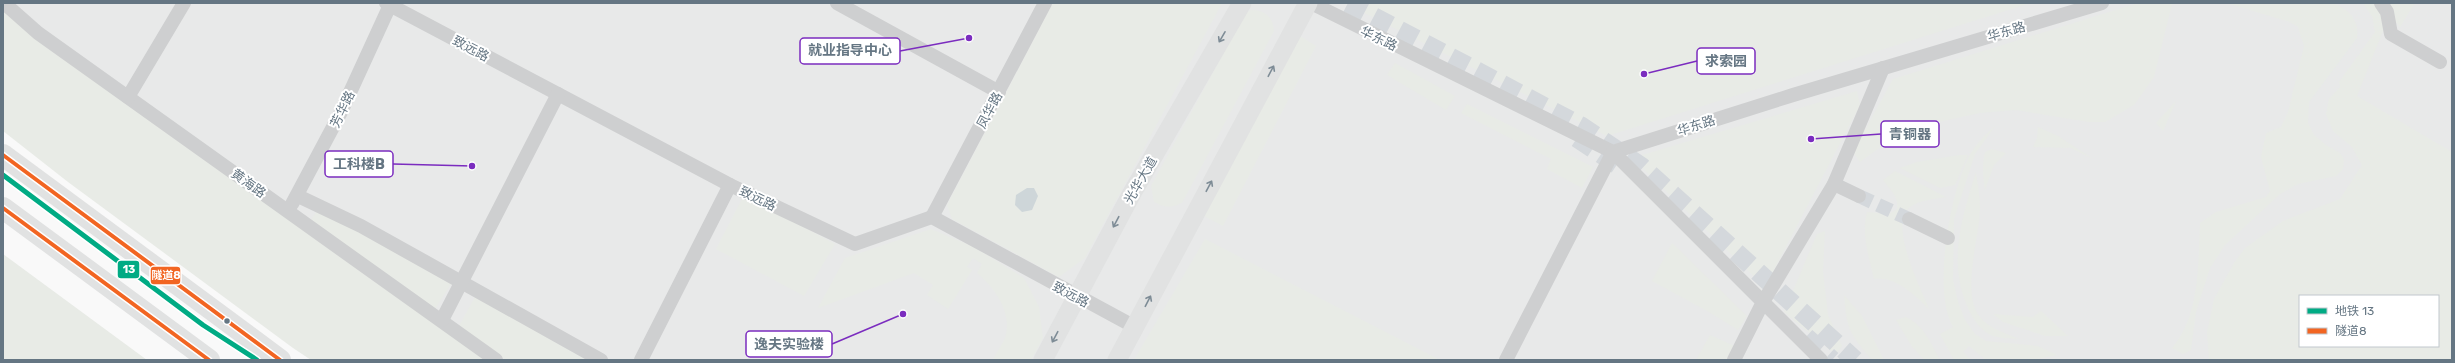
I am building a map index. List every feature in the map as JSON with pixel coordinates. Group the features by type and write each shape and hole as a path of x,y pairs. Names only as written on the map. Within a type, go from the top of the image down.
{"main road":[{"path":"3,155 280,360"},
{"path":"3,208 209,360"}],"street":[{"name":"黄海路","path":"4,3 38,33 496,360"},
{"path":"128,97 184,3"},
{"path":"837,3 999,92"},
{"name":"凤华路","path":"932,217 1045,3"},
{"name":"光华大道","path":"1043,360 1132,193 1242,3"},
{"path":"1117,360 1187,225 1308,3"},
{"name":"华东路","path":"1311,3 1613,152 1883,68 2102,3"},
{"path":"2381,3 2387,12 2391,34 2440,62"},
{"name":"致远路","path":"389,4 730,184 855,244 932,217 1076,297 1135,327"},
{"name":"芳华路","path":"288,211 298,196 341,112 389,4"},
{"path":"1734,360 1763,302 1834,184 1883,68"},
{"path":"442,320 463,283 558,94"},
{"path":"1506,360 1613,152 1822,360"},
{"path":"641,360 730,184"},
{"path":"1834,184 1859,196"},
{"path":"298,196 361,226 601,360"},
{"path":"1909,219 1948,238"}],"shaded area":[{"path":"3,3 2452,3 2452,360 422,360"},
{"path":"1053,3 1222,3 1085,258 1059,277 952,219 947,205"},
{"path":"1345,3 2031,3 1607,136"},
{"path":"2138,3 2172,4 2154,77 2134,105 2105,122 2089,122 2016,110 1980,113 1939,122 1893,138 1860,162 1853,152 1893,79"},
{"path":"2226,3 2333,3 2349,12 2352,16 2355,21 2357,38 2309,102 2308,123 2314,135 2326,145 2340,153 2344,159 2343,169 2336,176 2298,184 2280,194 2225,245 2210,268 2196,312 2191,350 2183,354 2172,348 2188,321 2193,305 2198,272 2200,223 2216,212 2266,197 2270,191 2261,157 2266,133 2281,127 2288,112 2304,46 2298,27 2290,22"},
{"path":"2363,3 2375,3 2383,18 2383,31 2357,96 2452,152 2452,360 2209,360 2207,332 2214,299 2234,263 2245,248 2283,221 2340,199 2362,165 2352,147 2333,131 2326,114 2329,99 2340,87 2339,82 2375,32 2372,16"},
{"path":"2390,3 2415,3 2400,27 2395,21"},
{"path":"3,10 489,360 311,360 293,348 68,182 3,131"},
{"path":"1251,10 1260,11 1267,15 1272,22 1274,31 1182,203 1168,207 1158,204 1154,202 1151,186 1245,14"},
{"path":"1297,34 1316,46 1223,226 1202,215"},
{"path":"1395,63 1455,96 1446,110 1387,75"},
{"path":"1857,91 1860,105 1765,287 1632,158"},
{"path":"2176,101 2163,131 2156,123"},
{"path":"1467,104 1593,167 1582,188 1547,169 1551,159 1461,113"},
{"path":"1995,126 1975,154 1954,219 1953,280 1958,302 1965,320 1975,334 1986,341 2038,346 2057,355 2032,360 1986,360 1969,346 1963,352 1971,360 1954,360 1940,334 1953,327 1947,311 1944,290 1946,242 1950,217 1962,173 1969,156 1974,148"},
{"path":"2038,127 2058,136 2093,159 2071,148 2033,147 2037,138"},
{"path":"1992,149 2006,153 1994,165 1985,190 1983,171 1984,157 1985,152"},
{"path":"1959,155 1968,155 1955,185 1940,188 1900,168 1917,162"},
{"path":"1895,171 1946,197 1927,200 1910,207 1904,216 1902,227 1908,256 1929,309 1918,298 1897,283 1889,280 1874,279 1865,238 1865,221 1867,212 1889,214 1897,209 1897,201 1883,180"},
{"path":"1976,172 1980,205 1971,278 1974,306 1980,317 1988,325 2019,339 1994,336 1983,330 1974,320 1966,303 1961,286 1958,270 1959,237 1966,204"},
{"path":"1027,188 1034,188 1038,196 1032,210 1022,212 1015,205 1016,195"},
{"path":"744,195 835,244 804,296 716,249"},
{"path":"319,208 451,284 435,309 311,220"},
{"path":"931,229 974,247 1024,278 1039,307 1043,338 1031,360 993,360 1005,338 1007,319 1001,302 996,294 977,273 982,264 973,258 967,267 972,270 948,309 927,295 933,285 914,273 818,308 845,258"},
{"path":"1825,231 1823,271 1828,315 1842,346 1836,355 1784,312 1817,234"},
{"path":"1205,239 1440,360 1134,360"},
{"path":"1672,243 1747,316 1738,330 1709,312 1652,281"},
{"path":"3,254 147,360 3,360"},
{"path":"1844,295 1862,316 1884,360 1872,360 1854,337 1850,330 1846,316"},
{"path":"475,297 587,360 506,360 459,326"},
{"path":"2041,311 2068,336 2045,336 2003,322 1993,314 2033,317"},
{"path":"1906,317 1918,325 1922,330 1930,341 1940,360 1924,360 1911,345 1896,320"},
{"path":"1710,335 1737,347 1729,360 1696,360"}],"tunnel":[{"path":"1348,3 1581,126 1642,167 1855,360"},
{"path":"1577,138 1625,170"},
{"path":"1859,196 1909,219"},
{"path":"1806,337 1832,360"}],"metro line":[{"name":"13","path":"3,175 203,325 257,360"}],"transit line":[{"name":"隧道8","path":"3,155 280,360"},
{"name":"隧道8","path":"3,208 209,360"}],"place":[{"name":"就业指导中心","path":"969,38"},
{"name":"求索园","path":"1644,74"},
{"name":"青铜器","path":"1811,139"},
{"name":"工科楼B","path":"472,166"},
{"name":"逸夫实验楼","path":"903,314"}]}
